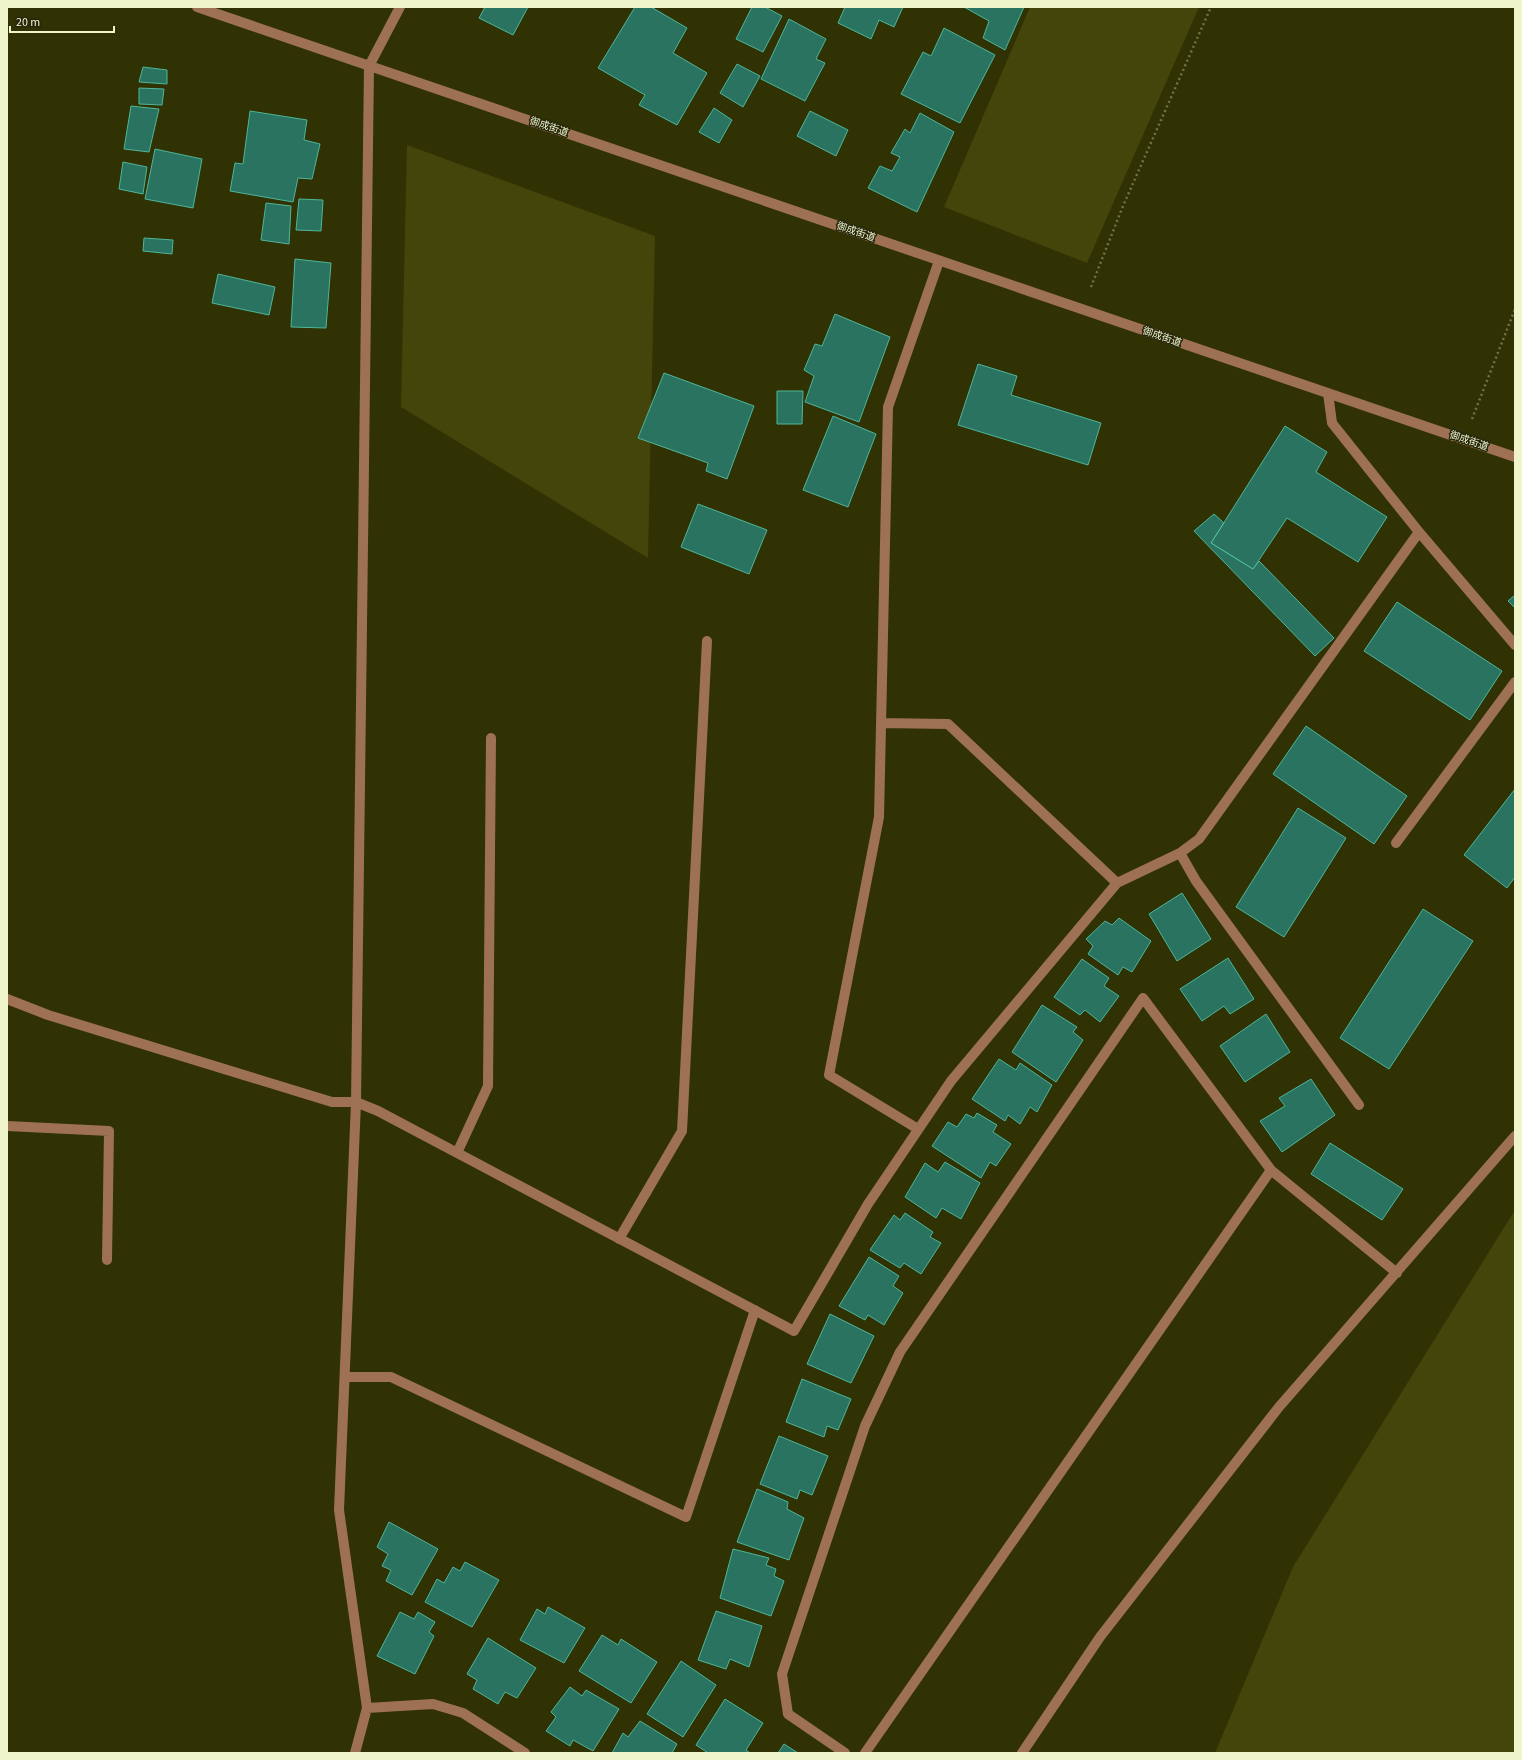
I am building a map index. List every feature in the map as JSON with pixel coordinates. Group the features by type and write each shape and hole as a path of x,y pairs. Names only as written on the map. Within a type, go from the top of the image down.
{"street":[{"name":"御成街道","path":"197,7 1515,457"},
{"path":"355,1753 367,1708 339,1510 356,1102 369,66 400,7"},
{"path":"918,1129 829,1075 879,817 888,407 939,261"},
{"path":"1328,393 1332,423 1419,532 1515,645"},
{"path":"7,999 48,1015 332,1102 356,1102 378,1111 794,1330 868,1204 951,1081 1117,883 1180,853 1199,839 1419,532"},
{"path":"619,1239 682,1131 707,641"},
{"path":"1396,843 1515,682"},
{"path":"882,723 948,724 1117,883"},
{"path":"457,1153 488,1086 491,738"},
{"path":"1180,853 1196,881 1359,1105"},
{"path":"845,1753 788,1714 782,1674 865,1426 900,1352 1143,998 1271,1170 1397,1273"},
{"path":"7,1126 109,1131 107,1260"},
{"path":"1022,1753 1100,1637 1279,1407 1515,1136"},
{"path":"865,1753 1271,1170"},
{"path":"345,1377 391,1377 686,1517 755,1310"},
{"path":"367,1708 433,1704 463,1713 525,1753"}],"path":[{"path":"1083,310 1123,206 1211,7"},
{"path":"1464,440 1515,309"}],"shaded area":[{"path":"1030,7 1199,7 1087,263 944,207"},
{"path":"407,145 655,236 648,558 401,407"},
{"path":"1515,1210 1515,1753 1215,1753 1293,1567"}],"building":[{"path":"485,7 528,7 513,35 479,18"},
{"path":"635,7 651,7 687,28 673,53 707,73 677,125 639,105 645,95 598,68"},
{"path":"752,7 765,7 782,16 763,52 736,39"},
{"path":"845,7 903,7 894,27 879,20 871,39 838,23"},
{"path":"964,7 1024,7 1005,50 983,38 989,21"},
{"path":"789,19 826,39 816,59 825,63 805,101 761,79"},
{"path":"944,28 995,55 960,123 901,94 923,52 931,56"},
{"path":"737,64 760,76 743,107 720,93"},
{"path":"143,67 167,70 167,84 139,82"},
{"path":"139,88 164,89 162,105 139,104"},
{"path":"131,106 159,109 149,152 124,149"},
{"path":"714,108 732,120 719,143 699,132"},
{"path":"250,111 307,120 304,140 320,144 312,179 298,178 293,202 230,191 235,163 243,164"},
{"path":"810,111 848,130 836,156 797,136"},
{"path":"920,113 954,132 917,212 868,188 880,166 892,171 900,157 891,153 905,129 910,133"},
{"path":"155,149 202,159 193,208 145,199"},
{"path":"123,162 147,167 143,194 119,189"},
{"path":"299,199 323,200 321,231 296,230"},
{"path":"266,203 291,206 289,244 261,240"},
{"path":"144,238 173,240 172,254 143,251"},
{"path":"295,259 331,263 326,328 291,327"},
{"path":"218,274 275,287 269,315 212,303"},
{"path":"835,314 890,337 859,422 805,402 814,376 804,370 815,344 822,346"},
{"path":"978,364 1017,376 1011,395 1101,423 1088,465 958,425"},
{"path":"664,373 754,406 727,479 706,471 708,463 638,438"},
{"path":"777,391 803,391 802,424 777,424"},
{"path":"833,416 876,434 848,507 803,490"},
{"path":"1285,426 1327,452 1316,472 1387,517 1358,562 1287,518 1253,569 1211,543"},
{"path":"698,504 767,530 749,574 681,547"},
{"path":"1214,514 1224,523 1211,543 1253,569 1259,561 1334,638 1315,656 1194,531"},
{"path":"1515,595 1515,608 1508,601"},
{"path":"1397,602 1502,671 1470,720 1364,651"},
{"path":"1306,726 1407,796 1374,844 1273,774"},
{"path":"1515,789 1515,877 1507,888 1464,855"},
{"path":"1298,808 1346,838 1284,937 1236,907"},
{"path":"1182,893 1211,939 1177,961 1149,914"},
{"path":"1423,909 1473,941 1389,1069 1340,1038"},
{"path":"1119,918 1151,941 1132,972 1123,967 1118,975 1088,954 1093,946 1086,939 1105,921 1112,925"},
{"path":"1228,958 1254,999 1230,1014 1224,1006 1202,1021 1180,989"},
{"path":"1082,959 1109,978 1104,986 1119,996 1100,1022 1085,1010 1080,1015 1054,997"},
{"path":"1042,1005 1077,1027 1073,1032 1083,1040 1056,1082 1012,1052"},
{"path":"1266,1014 1290,1052 1245,1082 1220,1046"},
{"path":"999,1059 1016,1070 1020,1063 1052,1085 1037,1112 1030,1107 1020,1124 1008,1115 1005,1121 972,1099"},
{"path":"1311,1079 1335,1115 1282,1152 1260,1121 1285,1106 1279,1098"},
{"path":"977,1113 997,1125 993,1132 1011,1144 996,1166 990,1162 981,1178 932,1146 948,1122 957,1127 966,1114 974,1118"},
{"path":"1330,1143 1403,1189 1382,1220 1311,1174"},
{"path":"945,1162 980,1183 961,1219 942,1208 936,1218 905,1197 925,1163 938,1172"},
{"path":"905,1213 933,1232 930,1237 941,1243 921,1274 904,1263 900,1268 870,1250 894,1215 900,1220"},
{"path":"869,1257 899,1276 893,1286 903,1293 884,1325 868,1315 865,1320 839,1306"},
{"path":"830,1314 874,1336 851,1383 807,1364"},
{"path":"802,1379 851,1399 838,1430 827,1426 824,1437 786,1422"},
{"path":"779,1436 828,1456 812,1495 800,1490 797,1499 760,1484"},
{"path":"757,1489 788,1502 787,1509 804,1518 789,1560 737,1542"},
{"path":"389,1522 438,1549 412,1595 386,1581 391,1570 382,1566 388,1554 377,1547"},
{"path":"733,1549 769,1558 766,1565 776,1569 774,1576 784,1581 771,1616 720,1598"},
{"path":"465,1562 499,1580 472,1627 425,1602 437,1579 444,1583 453,1567 460,1571"},
{"path":"548,1607 585,1628 564,1663 520,1640 537,1609 545,1614"},
{"path":"716,1611 762,1626 749,1667 730,1659 726,1669 698,1660"},
{"path":"400,1612 414,1619 418,1612 435,1622 429,1632 434,1636 415,1674 377,1656"},
{"path":"602,1635 618,1645 621,1639 657,1662 631,1703 579,1671"},
{"path":"488,1638 536,1668 517,1698 505,1692 498,1704 473,1689 477,1680 467,1674"},
{"path":"681,1661 716,1685 683,1737 647,1714"},
{"path":"570,1687 582,1696 586,1690 619,1709 593,1751 573,1740 570,1746 546,1731 556,1717 551,1712"},
{"path":"725,1699 763,1723 746,1750 750,1753 708,1753 696,1745"},
{"path":"640,1721 677,1744 672,1753 612,1753 623,1733 628,1737"},
{"path":"784,1744 798,1753 778,1753"}]}
